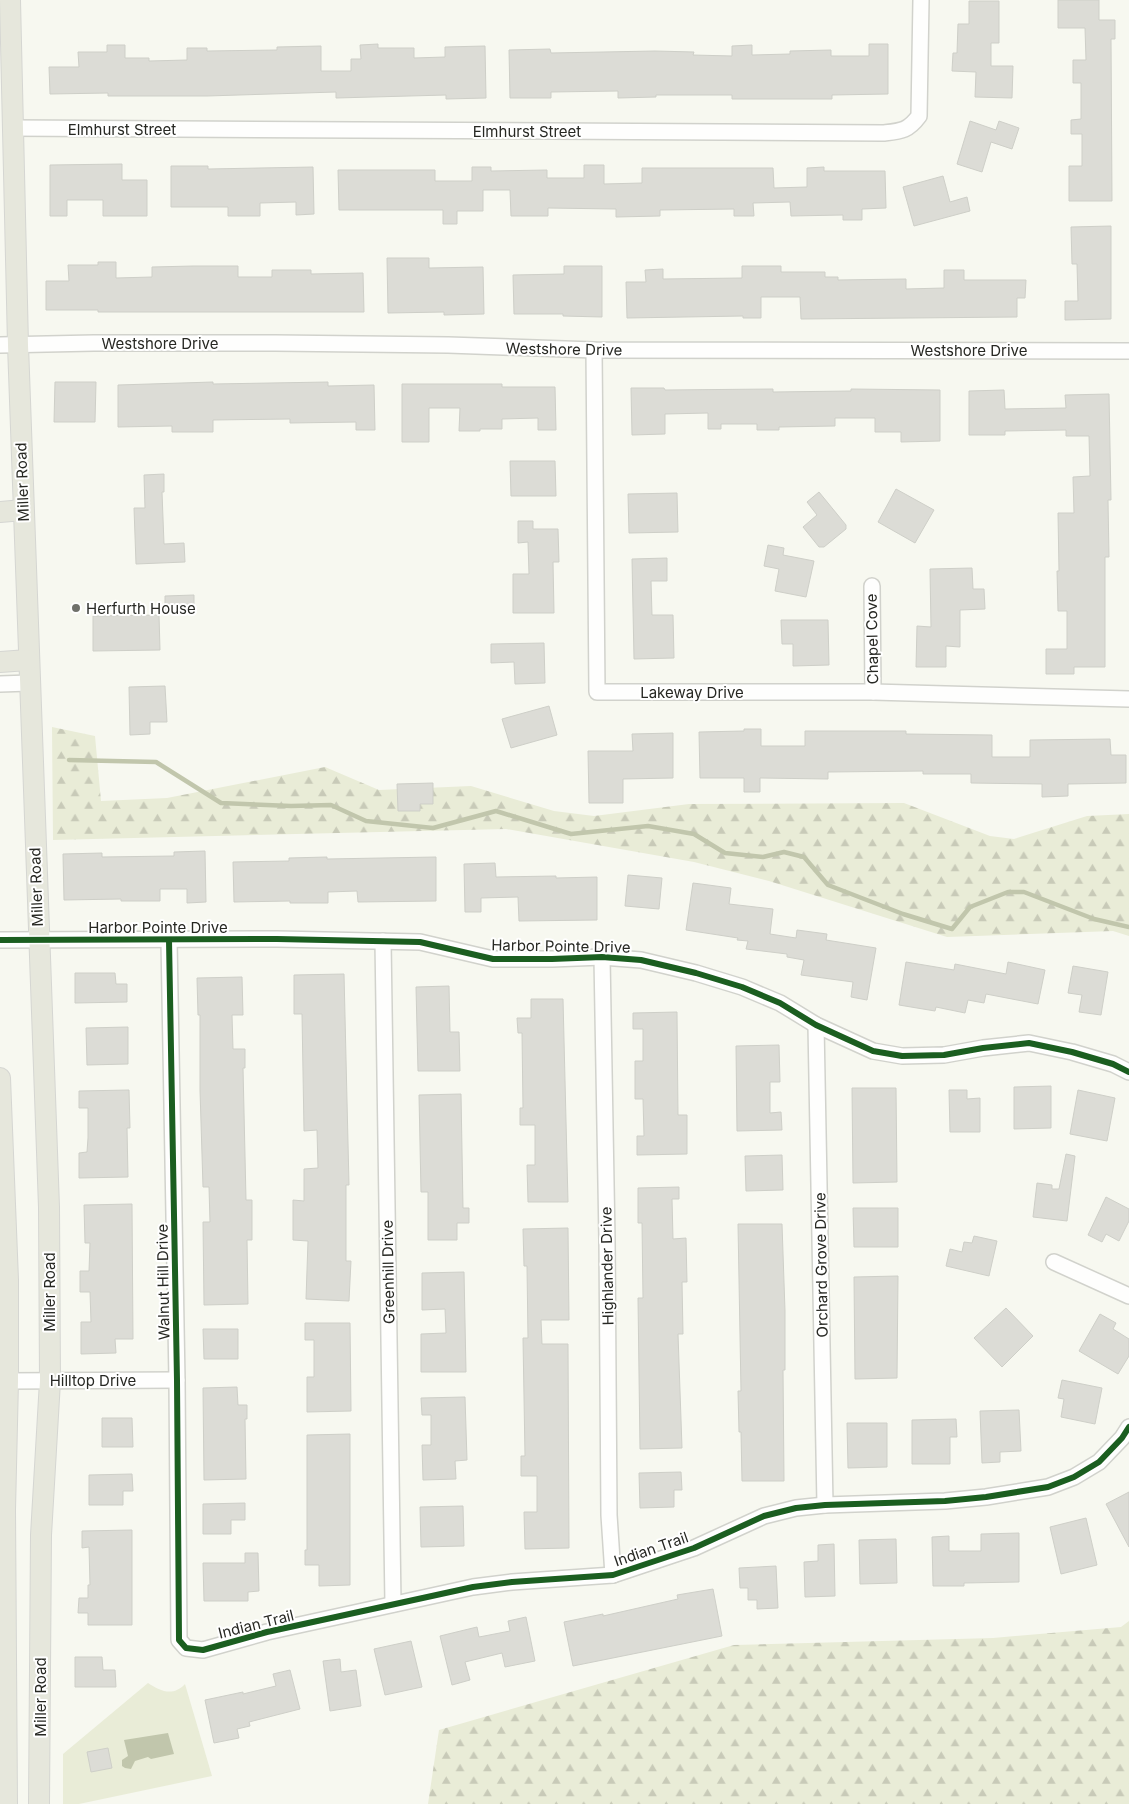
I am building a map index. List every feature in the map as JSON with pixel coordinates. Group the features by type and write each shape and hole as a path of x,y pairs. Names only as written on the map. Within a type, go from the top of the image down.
{"main road":[{"name":"Miller Road","path":"10,0 12,128 9,345 23,510 49,1207 50,1381 40,1535 40,1804"},
{"path":"0,512 23,510"},
{"path":"0,662 28,660"},
{"path":"0,1078 8,1280 8,1381 4,1510 7,1804"}],"street":[{"name":"Elmhurst Street","path":"12,128 873,133 901,131 912,126 920,116 921,0"},
{"name":"Westshore Drive","path":"9,345 275,343 448,345 594,350 1129,351"},
{"name":"Lakeway Drive","path":"594,350 597,692 873,692 1129,699"},
{"name":"Chapel Cove","path":"872,586 873,692"},
{"path":"0,684 29,683"},
{"name":"Harbor Pointe Drive","path":"0,940 278,939 420,942 493,959 602,957 641,960 696,973 735,985 780,1003 816,1025 873,1051 902,1056 944,1055 1029,1043 1072,1052 1113,1064 1129,1072"},
{"name":"Walnut Hill Drive","path":"169,940 177,1380 178,1623"},
{"name":"Greenhill Drive","path":"382,941 393,1604"},
{"name":"Highlander Drive","path":"602,957 609,1515 613,1575"},
{"name":"Orchard Grove Drive","path":"816,1025 825,1505"},
{"path":"1054,1262 1129,1296"},
{"name":"Hilltop Drive","path":"8,1381 177,1380"},
{"name":"Indian Trail","path":"178,1623 179,1640 182,1644 186,1648 203,1650 267,1632 473,1587 512,1582 613,1575 694,1548 764,1516 796,1508 825,1505 954,1500 1018,1493 1048,1487 1074,1477 1099,1462 1122,1438 1129,1427"}],"green space":[{"path":"52,727 95,736 101,801 167,798 325,767 379,790 471,786 554,811 594,816 689,804 904,803 990,836 1014,839 1087,816 1129,814 1129,936 1113,931 947,937 769,881 694,862 506,829 53,840"},
{"path":"1129,1621 1129,1804 428,1804 439,1730 734,1645 993,1638 1121,1627"},
{"path":"148,1683 171,1692 185,1684 212,1776 79,1804 63,1804 63,1754"}],"shaded area":[{"path":"168,1733 174,1754 151,1759 148,1757 135,1761 131,1769 122,1766 122,1760 128,1756 124,1740"}],"building":[{"path":"1058,0 1099,0 1099,20 1115,20 1115,39 1111,39 1112,201 1069,201 1069,166 1082,166 1082,134 1071,134 1071,120 1081,119 1081,83 1073,83 1073,60 1086,60 1085,28 1058,28"},
{"path":"969,1 999,1 999,43 991,43 991,66 1013,66 1012,98 975,97 976,72 952,71 953,53 957,53 958,24 969,24"},
{"path":"378,44 378,48 414,48 414,58 445,57 445,47 485,46 486,98 446,99 446,95 336,98 336,92 207,96 108,96 108,93 50,94 49,67 79,67 78,52 107,52 107,45 125,45 125,58 149,58 149,61 187,60 187,48 207,48 207,51 277,50 277,47 321,46 321,71 351,71 351,59 361,59 360,45"},
{"path":"869,44 888,44 888,94 832,95 832,99 732,99 732,95 656,95 656,97 618,98 618,91 551,92 551,98 510,98 509,50 550,49 551,53 694,52 693,55 732,56 732,46 752,45 752,55 790,54 790,51 831,50 831,56 869,56"},
{"path":"970,121 996,130 999,121 1019,128 1012,149 991,142 982,172 957,164"},
{"path":"122,164 122,180 147,180 147,216 103,216 103,200 67,200 67,216 50,216 50,165"},
{"path":"584,165 604,165 604,184 642,183 642,168 773,168 774,188 807,187 807,168 824,167 824,171 885,171 886,208 862,209 862,220 843,220 843,215 791,216 790,202 753,203 754,216 734,216 734,209 660,210 660,216 616,217 616,209 548,208 548,216 511,216 510,190 483,190 483,211 457,211 457,224 443,224 443,210 339,210 338,170 435,170 435,181 472,181 472,167 491,167 491,171 547,170 547,178 584,178"},
{"path":"171,166 208,166 208,169 313,167 314,214 296,215 296,202 260,203 260,216 228,216 228,207 171,207"},
{"path":"943,176 950,202 967,197 970,211 914,226 903,187"},
{"path":"1111,226 1111,319 1065,320 1065,301 1078,301 1077,264 1072,264 1071,227"},
{"path":"387,258 429,258 429,268 483,267 484,314 444,315 444,312 388,313"},
{"path":"98,262 116,262 116,278 152,277 152,267 193,266 238,266 238,277 272,277 272,270 311,270 311,274 363,273 364,312 98,312 98,310 46,310 46,281 69,281 68,265 98,265"},
{"path":"564,266 602,266 602,317 563,316 563,314 514,314 513,275 564,274"},
{"path":"742,266 781,266 781,272 825,272 825,277 838,277 838,280 906,279 906,289 944,288 944,270 964,270 964,280 1026,280 1025,298 1017,298 1017,317 801,319 800,297 761,297 761,318 743,318 743,316 627,318 626,282 646,282 645,270 663,269 663,279 742,278"},
{"path":"55,382 96,382 95,422 54,422"},
{"path":"213,382 213,384 328,382 328,386 374,385 375,430 356,430 356,422 290,423 290,419 213,420 213,432 172,432 172,426 118,427 118,385"},
{"path":"402,384 502,384 502,387 555,387 556,430 538,430 538,418 502,419 502,429 459,431 460,408 429,408 429,442 402,442"},
{"path":"631,388 664,388 665,390 773,389 773,392 851,391 851,389 940,390 940,441 901,442 901,432 875,432 875,418 835,418 835,426 779,427 779,430 757,430 757,424 721,424 721,429 708,429 708,413 665,414 665,434 632,435"},
{"path":"1004,390 1005,409 1066,408 1065,395 1109,394 1111,500 1108,500 1109,557 1105,557 1105,667 1074,667 1074,674 1046,674 1046,649 1067,649 1067,611 1058,611 1058,513 1074,513 1073,477 1090,476 1089,436 1066,436 1066,430 1005,431 1005,435 969,435 969,391"},
{"path":"510,461 555,461 556,496 511,496"},
{"path":"164,474 164,492 162,492 164,544 184,543 185,562 136,564 134,508 145,508 144,475"},
{"path":"896,489 934,510 915,543 878,522"},
{"path":"819,492 846,525 846,529 824,547 819,547 803,527 817,515 807,502"},
{"path":"677,493 678,532 629,533 628,494"},
{"path":"518,521 533,521 533,529 558,529 559,562 553,562 554,613 513,613 513,574 529,574 528,542 518,543"},
{"path":"768,545 784,548 783,555 814,561 806,597 775,591 779,569 764,566"},
{"path":"667,558 667,581 651,581 652,615 673,615 674,658 634,659 632,559"},
{"path":"972,568 973,589 984,589 985,609 960,610 960,647 946,646 946,667 916,667 917,626 931,627 930,569"},
{"path":"194,595 194,611 165,611 165,596"},
{"path":"159,615 160,650 93,651 93,616"},
{"path":"781,620 828,620 829,665 793,666 793,644 782,644"},
{"path":"544,643 545,683 515,684 514,662 491,663 491,644"},
{"path":"165,686 167,722 150,722 150,734 130,735 129,687"},
{"path":"549,706 557,735 511,748 502,719"},
{"path":"744,729 761,729 761,746 805,746 805,731 906,731 906,734 992,735 992,757 1030,757 1030,740 1110,739 1111,755 1126,755 1126,783 1068,784 1068,796 1042,797 1042,784 971,783 971,774 923,774 923,771 828,772 828,779 760,778 760,792 744,792 744,778 700,778 699,732 744,731"},
{"path":"673,733 673,778 623,779 623,803 589,803 588,751 633,751 632,734"},
{"path":"433,783 433,804 420,804 420,811 398,811 397,784"},
{"path":"205,851 206,902 187,903 187,889 160,889 160,901 121,901 121,899 64,900 63,854 102,853 102,857 174,856 174,852"},
{"path":"327,857 327,859 436,857 436,901 358,902 357,891 328,892 328,903 290,903 290,901 234,902 233,862 289,861 289,858"},
{"path":"495,863 496,877 597,877 597,920 519,921 518,897 481,898 481,912 465,912 464,864"},
{"path":"628,875 662,878 659,909 625,906"},
{"path":"693,883 731,888 729,904 773,909 770,934 796,938 797,930 827,934 826,940 876,948 867,1000 851,997 853,982 801,975 804,960 787,957 787,954 746,949 748,941 737,940 738,938 686,930"},
{"path":"906,962 954,970 955,964 1006,974 1008,962 1045,970 1038,1004 986,994 984,1003 968,1000 965,1013 936,1007 935,1011 899,1005"},
{"path":"1073,966 1108,972 1101,1015 1079,1012 1082,995 1068,993"},
{"path":"75,973 115,973 116,984 127,984 127,1002 75,1003"},
{"path":"344,974 349,1185 346,1185 346,1261 351,1261 349,1301 306,1299 308,1241 293,1240 293,1200 304,1201 304,1169 318,1168 317,1130 304,1131 302,1014 294,1014 294,975"},
{"path":"242,977 243,1015 232,1015 233,1049 245,1049 245,1068 243,1068 246,1200 252,1200 252,1240 247,1240 248,1304 204,1305 203,1222 210,1222 209,1187 203,1187 200,1015 198,1015 197,978"},
{"path":"449,986 450,1032 459,1032 460,1071 418,1071 416,987"},
{"path":"531,999 563,999 568,1202 528,1202 527,1165 535,1165 535,1125 520,1125 520,1108 523,1108 522,1033 518,1033 517,1018 531,1018"},
{"path":"677,1012 678,1115 687,1115 687,1154 637,1155 637,1136 644,1136 643,1099 635,1099 635,1061 643,1061 643,1029 633,1029 633,1013"},
{"path":"128,1027 128,1064 87,1065 86,1028"},
{"path":"779,1045 780,1082 770,1082 770,1113 781,1112 782,1130 737,1131 736,1046"},
{"path":"1051,1086 1051,1128 1014,1129 1014,1087"},
{"path":"852,1088 896,1088 897,1182 853,1183"},
{"path":"129,1090 130,1128 127,1128 128,1177 79,1178 79,1153 87,1152 88,1108 79,1108 79,1091"},
{"path":"949,1090 967,1090 967,1099 980,1098 980,1132 950,1132"},
{"path":"1078,1090 1115,1098 1107,1141 1070,1134"},
{"path":"461,1094 463,1208 469,1208 469,1223 457,1223 457,1240 428,1240 428,1192 421,1192 419,1095"},
{"path":"1066,1154 1075,1156 1067,1221 1033,1217 1037,1183 1052,1185 1052,1189 1059,1189"},
{"path":"782,1155 783,1190 746,1191 745,1156"},
{"path":"679,1187 679,1199 672,1199 673,1239 686,1238 687,1282 682,1282 683,1334 678,1334 682,1448 640,1449 638,1298 643,1298 642,1223 638,1223 638,1188"},
{"path":"1106,1197 1129,1209 1129,1221 1119,1241 1106,1234 1102,1242 1088,1235"},
{"path":"132,1204 133,1339 115,1339 116,1353 81,1354 81,1322 91,1322 90,1292 80,1292 80,1271 89,1271 90,1243 85,1243 84,1205"},
{"path":"853,1208 898,1208 898,1247 854,1247"},
{"path":"738,1224 782,1224 785,1311 785,1370 783,1370 784,1481 742,1481 738,1391 741,1391"},
{"path":"568,1228 569,1320 541,1320 542,1344 568,1344 569,1548 525,1549 524,1512 537,1512 537,1476 521,1476 521,1456 525,1456 523,1338 528,1338 527,1266 524,1266 523,1229"},
{"path":"974,1236 997,1241 989,1276 946,1266 950,1249 962,1252 964,1242 972,1243"},
{"path":"464,1272 466,1372 421,1372 421,1334 446,1333 445,1309 422,1310 422,1273"},
{"path":"898,1276 897,1378 855,1379 854,1277"},
{"path":"1006,1308 1033,1336 1002,1367 974,1338"},
{"path":"1100,1314 1116,1323 1113,1329 1129,1339 1129,1356 1118,1374 1079,1351"},
{"path":"305,1323 350,1323 351,1411 307,1412 307,1377 314,1377 314,1340 305,1340"},
{"path":"203,1329 238,1329 238,1359 204,1359"},
{"path":"1062,1380 1102,1388 1095,1424 1061,1417 1064,1399 1058,1398"},
{"path":"237,1387 238,1405 247,1405 247,1419 245,1419 246,1479 204,1480 203,1388"},
{"path":"465,1397 467,1460 455,1461 456,1479 423,1480 422,1445 431,1445 431,1415 422,1415 421,1398"},
{"path":"1019,1410 1021,1451 1000,1452 1000,1462 982,1463 980,1411"},
{"path":"102,1418 132,1418 133,1447 102,1447"},
{"path":"956,1419 957,1437 950,1437 950,1464 912,1464 912,1420"},
{"path":"847,1423 887,1423 887,1467 848,1468"},
{"path":"350,1434 350,1585 319,1586 319,1565 305,1565 305,1550 307,1550 307,1435"},
{"path":"681,1472 682,1490 674,1490 674,1507 640,1508 639,1473"},
{"path":"132,1474 133,1491 123,1491 123,1505 89,1505 89,1475"},
{"path":"1129,1492 1129,1547 1106,1504"},
{"path":"245,1503 245,1520 231,1520 231,1534 203,1534 203,1504"},
{"path":"463,1506 464,1546 421,1547 420,1507"},
{"path":"1086,1518 1097,1565 1061,1574 1050,1527"},
{"path":"132,1530 132,1625 88,1625 88,1613 78,1613 79,1598 88,1598 88,1585 90,1585 89,1547 82,1548 82,1531"},
{"path":"1019,1533 1019,1582 964,1583 964,1586 933,1586 932,1537 949,1536 949,1551 981,1551 981,1534"},
{"path":"896,1539 897,1583 860,1584 859,1540"},
{"path":"834,1544 835,1596 805,1597 804,1562 818,1561 818,1545"},
{"path":"245,1553 258,1553 259,1591 248,1592 248,1601 204,1601 203,1563 245,1563"},
{"path":"776,1566 778,1608 757,1609 757,1600 748,1600 748,1588 740,1588 739,1568"},
{"path":"713,1589 722,1636 573,1666 564,1622 603,1614 603,1616 678,1599 677,1595"},
{"path":"526,1617 535,1661 505,1667 502,1653 465,1662 470,1680 452,1685 440,1636 477,1627 479,1637 510,1631 508,1621"},
{"path":"411,1641 422,1687 385,1695 374,1649"},
{"path":"75,1657 102,1657 103,1670 115,1670 116,1687 75,1687"},
{"path":"340,1659 341,1672 356,1670 361,1706 330,1711 323,1661"},
{"path":"290,1670 300,1709 249,1722 250,1726 237,1729 239,1738 214,1743 205,1700 276,1686 273,1674"},
{"path":"108,1748 112,1768 91,1772 87,1752"}],"waterway":[{"path":"69,760 156,762 221,803 291,806 331,805 366,821 433,828 496,811 571,834 648,826 694,834 725,853 763,857 784,852 804,857 828,885 903,914 952,929 970,907 1008,892 1024,892 1094,919 1129,927"}],"cycle path":[{"path":"0,940 277,939 420,942 493,959 602,957 641,960 696,973 742,987 780,1003 816,1025 873,1051 902,1056 944,1055 1029,1043 1072,1052 1113,1064 1129,1072"},
{"path":"169,940 177,1380 179,1640 186,1648 203,1650 267,1632 473,1587 512,1582 613,1575 694,1548 764,1516 796,1508 825,1505 945,1501 986,1497 1048,1487 1074,1477 1099,1462 1122,1438 1129,1427"}],"place":[{"name":"Herfurth House","path":"76,608"}]}
